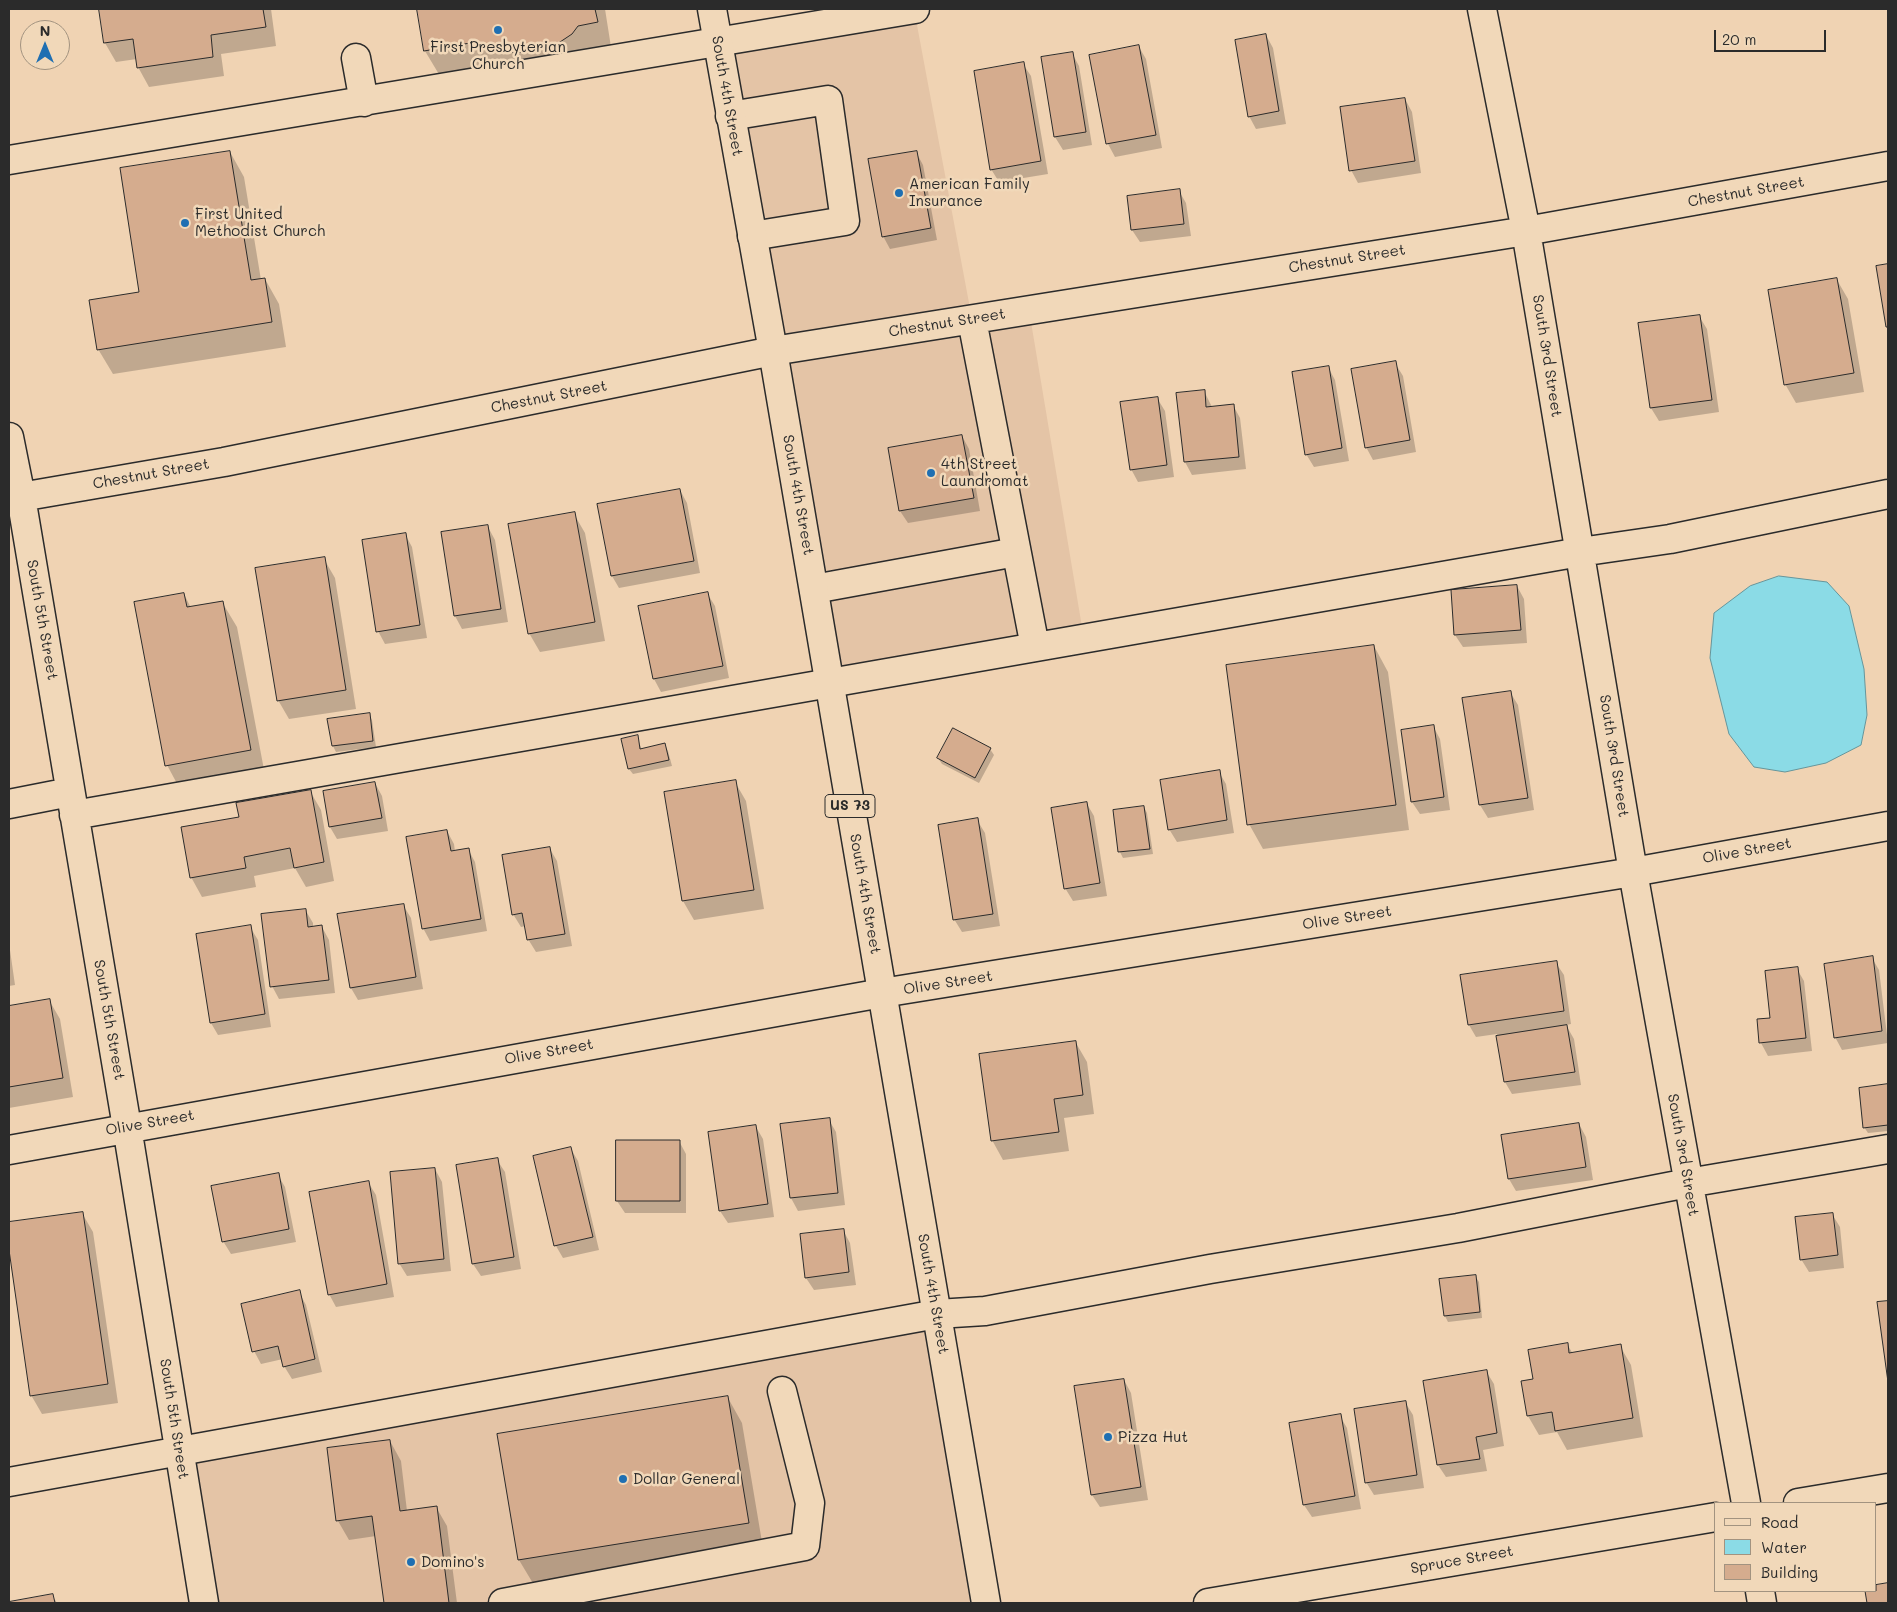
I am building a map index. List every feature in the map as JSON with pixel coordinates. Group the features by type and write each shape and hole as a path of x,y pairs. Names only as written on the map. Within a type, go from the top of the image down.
{"main road":[{"name":"South 4th Street","path":"712,9 814,589 986,1603"},
{"path":"9,160 915,9"},
{"name":"South 3rd Street","path":"1482,9 1526,231 1633,872 1746,1502"},
{"path":"356,58 364,102"},
{"path":"730,116 828,100 845,221 752,236"},
{"name":"Chestnut Street","path":"15,498 224,462 773,352 1526,231 1888,166"},
{"path":"972,320 1035,647"},
{"name":"South 5th Street","path":"9,437 15,498 72,804 127,1127 204,1603"},
{"path":"9,804 72,804 829,683 1580,552 1670,539 1888,494"},
{"path":"814,589 1016,552"},
{"name":"Olive Street","path":"9,1150 127,1127 882,993 1633,872 1888,826"},
{"path":"9,1482 937,1314 985,1311 1210,1269 1458,1228 1688,1183 1888,1149"},
{"path":"503,1603 805,1546 810,1503 782,1391"},
{"path":"1804,1502 1888,1488"},
{"name":"Spruce Street","path":"1208,1603 1714,1517"}],"shaded area":[{"path":"914,9 972,319 1029,310 1084,639 829,683 717,43"},
{"path":"939,1328 986,1603 204,1603 179,1451"}],"water":[{"path":"1779,576 1827,582 1849,606 1864,669 1867,715 1861,745 1826,763 1785,772 1754,767 1729,734 1710,658 1714,613 1750,586"}],"building":[{"path":"99,9 263,9 266,27 211,35 213,57 137,68 133,39 104,43"},
{"name":"First Presbyterian Church","path":"417,9 595,9 598,22 578,26 572,34 546,48 517,53 486,48 470,43 424,51"},
{"path":"1266,34 1279,111 1248,117 1235,40"},
{"path":"1139,45 1156,135 1106,144 1089,55"},
{"path":"1073,52 1086,132 1054,137 1041,57"},
{"path":"1024,62 1041,161 990,170 974,71"},
{"path":"1405,98 1415,161 1349,171 1340,107"},
{"name":"First United Methodist Church","path":"230,151 251,280 265,278 272,322 97,350 89,300 139,292 120,168"},
{"name":"American Family Insurance","path":"917,151 931,228 882,237 868,159"},
{"path":"1180,189 1184,224 1131,230 1127,196"},
{"path":"1888,264 1888,327 1886,327 1876,266"},
{"path":"1837,278 1854,373 1784,385 1768,290"},
{"path":"1700,315 1712,400 1650,408 1638,323"},
{"path":"1396,361 1410,440 1365,448 1351,369"},
{"path":"1329,366 1342,448 1305,455 1292,372"},
{"path":"1205,390 1206,407 1234,404 1239,457 1184,462 1176,393"},
{"path":"1158,397 1167,465 1130,470 1120,402"},
{"name":"4th Street Laundromat","path":"962,435 974,498 899,511 888,448"},
{"path":"680,489 694,561 611,576 597,504"},
{"path":"575,512 595,622 528,634 508,524"},
{"path":"488,525 501,609 454,616 441,532"},
{"path":"406,533 420,625 376,632 362,540"},
{"path":"325,557 346,690 277,701 255,568"},
{"path":"1517,585 1521,630 1454,635 1451,590"},
{"path":"708,592 723,666 653,679 638,606"},
{"path":"184,593 187,607 223,601 251,750 165,766 134,602"},
{"path":"1374,645 1396,805 1247,825 1226,665"},
{"path":"1511,691 1528,798 1479,805 1462,698"},
{"path":"370,713 373,741 332,746 327,719"},
{"path":"1434,725 1444,797 1411,802 1401,730"},
{"path":"953,728 991,748 975,778 937,758"},
{"path":"638,735 640,749 665,743 669,760 628,769 621,739"},
{"path":"1220,770 1227,820 1168,830 1160,780"},
{"path":"736,780 754,890 682,901 664,792"},
{"path":"375,782 382,818 329,827 323,791"},
{"path":"311,790 324,862 294,868 290,848 244,857 246,868 190,878 181,827 239,817 236,803"},
{"path":"1087,802 1100,883 1064,889 1051,808"},
{"path":"1144,806 1150,849 1118,852 1113,810"},
{"path":"978,818 993,914 953,920 938,825"},
{"path":"447,830 451,851 469,848 481,919 422,929 406,837"},
{"path":"550,847 565,934 527,940 522,913 512,915 502,855"},
{"path":"404,904 416,977 350,988 337,914"},
{"path":"306,909 308,927 322,925 329,980 270,987 261,914"},
{"path":"251,925 265,1014 210,1023 196,934"},
{"path":"1873,956 1882,1031 1834,1038 1824,964"},
{"path":"1557,961 1564,1011 1468,1025 1460,975"},
{"path":"1798,967 1806,1038 1759,1043 1757,1019 1770,1018 1765,971"},
{"path":"50,999 63,1078 9,1087 9,1006"},
{"path":"1567,1025 1575,1072 1504,1082 1496,1036"},
{"path":"1076,1041 1083,1095 1054,1099 1059,1132 991,1141 979,1054"},
{"path":"1888,1084 1888,1125 1863,1128 1859,1088"},
{"path":"830,1118 838,1193 790,1198 780,1124"},
{"path":"1579,1123 1586,1167 1508,1179 1501,1135"},
{"path":"756,1125 768,1204 719,1211 708,1132"},
{"path":"616,1140 680,1140 680,1201 616,1201"},
{"path":"571,1147 593,1237 554,1246 533,1156"},
{"path":"498,1158 514,1257 472,1264 456,1165"},
{"path":"435,1168 444,1259 398,1264 390,1172"},
{"path":"279,1173 289,1229 222,1242 211,1186"},
{"path":"369,1181 387,1284 328,1295 309,1192"},
{"path":"83,1212 108,1384 30,1396 9,1250 9,1222"},
{"path":"1833,1213 1838,1255 1800,1260 1795,1217"},
{"path":"844,1229 849,1272 805,1278 800,1234"},
{"path":"1476,1275 1480,1312 1444,1316 1439,1279"},
{"path":"300,1290 315,1359 283,1367 278,1346 252,1352 241,1304"},
{"path":"1888,1301 1888,1382 1877,1302"},
{"path":"1568,1343 1569,1353 1621,1344 1633,1418 1555,1431 1552,1412 1527,1416 1521,1381 1533,1379 1528,1350"},
{"path":"1487,1370 1497,1433 1476,1437 1480,1459 1437,1465 1423,1381"},
{"name":"Pizza Hut","path":"1124,1379 1141,1487 1091,1495 1074,1386"},
{"name":"Dollar General","path":"728,1396 749,1523 518,1560 497,1434"},
{"path":"1406,1401 1417,1475 1365,1483 1354,1409"},
{"path":"1341,1414 1355,1496 1303,1505 1289,1423"},
{"name":"Domino's","path":"390,1440 400,1511 437,1506 449,1603 384,1603 372,1516 336,1521 327,1448"},
{"path":"1888,1583 1888,1603 1867,1603 1865,1592 1877,1592 1877,1585"},
{"path":"53,1594 55,1603 9,1603 9,1602"}],"place":[{"name":"First Presbyterian Church","path":"498,30"},
{"name":"American Family Insurance","path":"899,193"},
{"name":"First United Methodist Church","path":"185,223"},
{"name":"4th Street Laundromat","path":"931,473"},
{"name":"Pizza Hut","path":"1108,1437"},
{"name":"Dollar General","path":"623,1479"},
{"name":"Domino's","path":"411,1562"}]}
